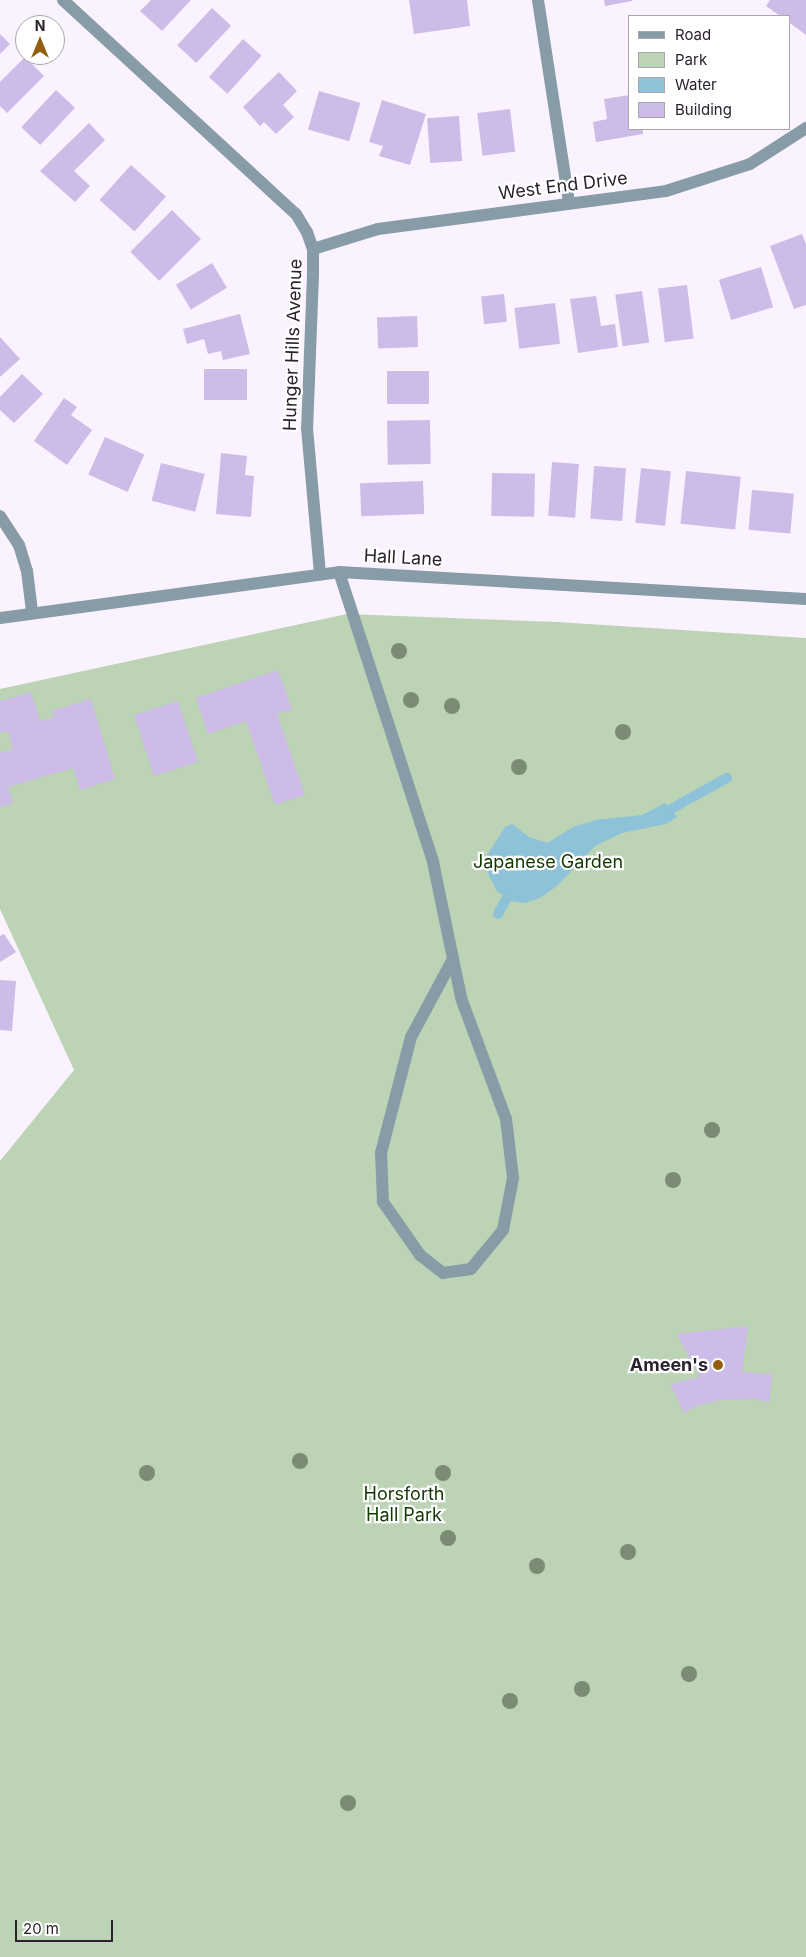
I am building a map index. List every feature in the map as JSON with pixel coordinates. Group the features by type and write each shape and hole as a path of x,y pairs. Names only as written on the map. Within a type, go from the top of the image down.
{"street":[{"path":"538,0 569,202"},
{"name":"Hunger Hills Avenue","path":"71,3 296,214 313,249 307,428 320,574"},
{"name":"West End Drive","path":"313,249 378,229 569,202 666,191 750,164 806,128"},
{"path":"0,516 22,554 28,571 32,611"},
{"path":"340,572 433,862 453,959 461,998 506,1119 513,1178 503,1230 472,1269 443,1273 420,1255 383,1202 381,1153 411,1037 453,959"},
{"name":"Hall Lane","path":"0,618 32,611 340,572 806,599"}],"green space":[{"name":"Horsforth Hall Park","path":"347,614 557,622 806,638 806,1957 0,1957 0,1161 74,1070 0,909 0,689"}],"water":[{"path":"665,803 677,817 666,824 622,833 595,846 557,886 540,898 525,903 511,901 497,891 488,874 486,857 505,827 512,824 529,837 547,843 573,827 596,820 642,815"}],"building":[{"path":"151,0 191,0 162,31 140,11"},
{"path":"409,0 467,0 470,26 414,34"},
{"path":"604,0 632,0 632,1 605,6"},
{"path":"770,0 806,0 806,35 791,24 791,15 779,15 766,6"},
{"path":"212,8 231,26 196,63 177,45"},
{"path":"0,34 10,44 0,54"},
{"path":"243,39 262,56 227,94 209,77"},
{"path":"17,65 33,65 44,76 7,113 0,106 0,82"},
{"path":"279,72 297,91 283,105 294,117 276,134 264,122 260,126 243,107"},
{"path":"56,90 75,108 40,145 21,127"},
{"path":"319,91 360,103 349,141 308,129"},
{"path":"628,95 628,130 643,130 643,134 596,142 593,122 607,119 604,99"},
{"path":"382,100 426,114 410,165 379,156 383,146 369,142"},
{"path":"510,109 515,152 482,156 477,113"},
{"path":"459,116 462,161 430,163 427,118"},
{"path":"89,123 105,140 74,171 90,186 75,202 40,171"},
{"path":"131,165 166,196 134,231 100,200"},
{"path":"172,210 201,239 159,281 130,252"},
{"path":"802,234 806,244 806,305 794,309 770,246"},
{"path":"212,263 227,288 191,309 176,285"},
{"path":"761,267 773,307 731,320 719,280"},
{"path":"687,285 694,339 665,342 658,289"},
{"path":"642,291 649,342 622,346 615,295"},
{"path":"504,294 507,322 484,324 481,296"},
{"path":"596,296 601,326 615,324 618,347 578,353 570,299"},
{"path":"555,303 560,344 519,349 514,308"},
{"path":"240,314 250,354 223,360 221,351 208,354 204,339 187,344 183,329"},
{"path":"417,316 418,347 378,348 377,317"},
{"path":"0,337 20,359 0,377"},
{"path":"204,369 247,369 247,400 204,400"},
{"path":"387,371 429,371 429,404 387,404"},
{"path":"22,374 43,394 14,423 0,410 0,397"},
{"path":"64,398 77,407 71,415 92,430 67,465 34,441"},
{"path":"430,420 431,464 388,465 387,421"},
{"path":"105,437 144,454 128,492 88,474"},
{"path":"221,453 247,456 245,475 254,476 251,517 216,514"},
{"path":"552,462 579,464 575,518 548,516"},
{"path":"161,463 205,474 195,512 152,501"},
{"path":"594,466 626,468 622,521 590,519"},
{"path":"641,468 671,471 665,526 635,523"},
{"path":"686,471 741,477 735,529 680,524"},
{"path":"492,473 535,474 534,517 491,516"},
{"path":"423,481 424,514 361,516 360,483"},
{"path":"752,490 794,494 790,534 749,530"},
{"path":"278,670 292,709 277,714 305,795 275,805 246,721 208,734 196,698"},
{"path":"31,692 40,721 54,717 52,711 91,699 115,779 80,790 73,768 8,787 13,803 0,807 0,753 13,749 8,731 0,733 0,701"},
{"path":"178,701 198,762 154,776 134,715"},
{"path":"4,934 16,952 0,962 0,936"},
{"path":"0,980 16,981 12,1031 0,1030"},
{"name":"Ameen's","path":"748,1326 742,1372 772,1374 769,1402 753,1399 720,1400 696,1406 684,1413 670,1384 700,1377 677,1334"}],"waterway":[{"path":"671,809 727,778"},
{"path":"498,914 507,898"}],"place":[{"name":"Ameen's","path":"718,1365"}],"park label":[{"name":"Japanese Garden","path":"548,862"}]}
